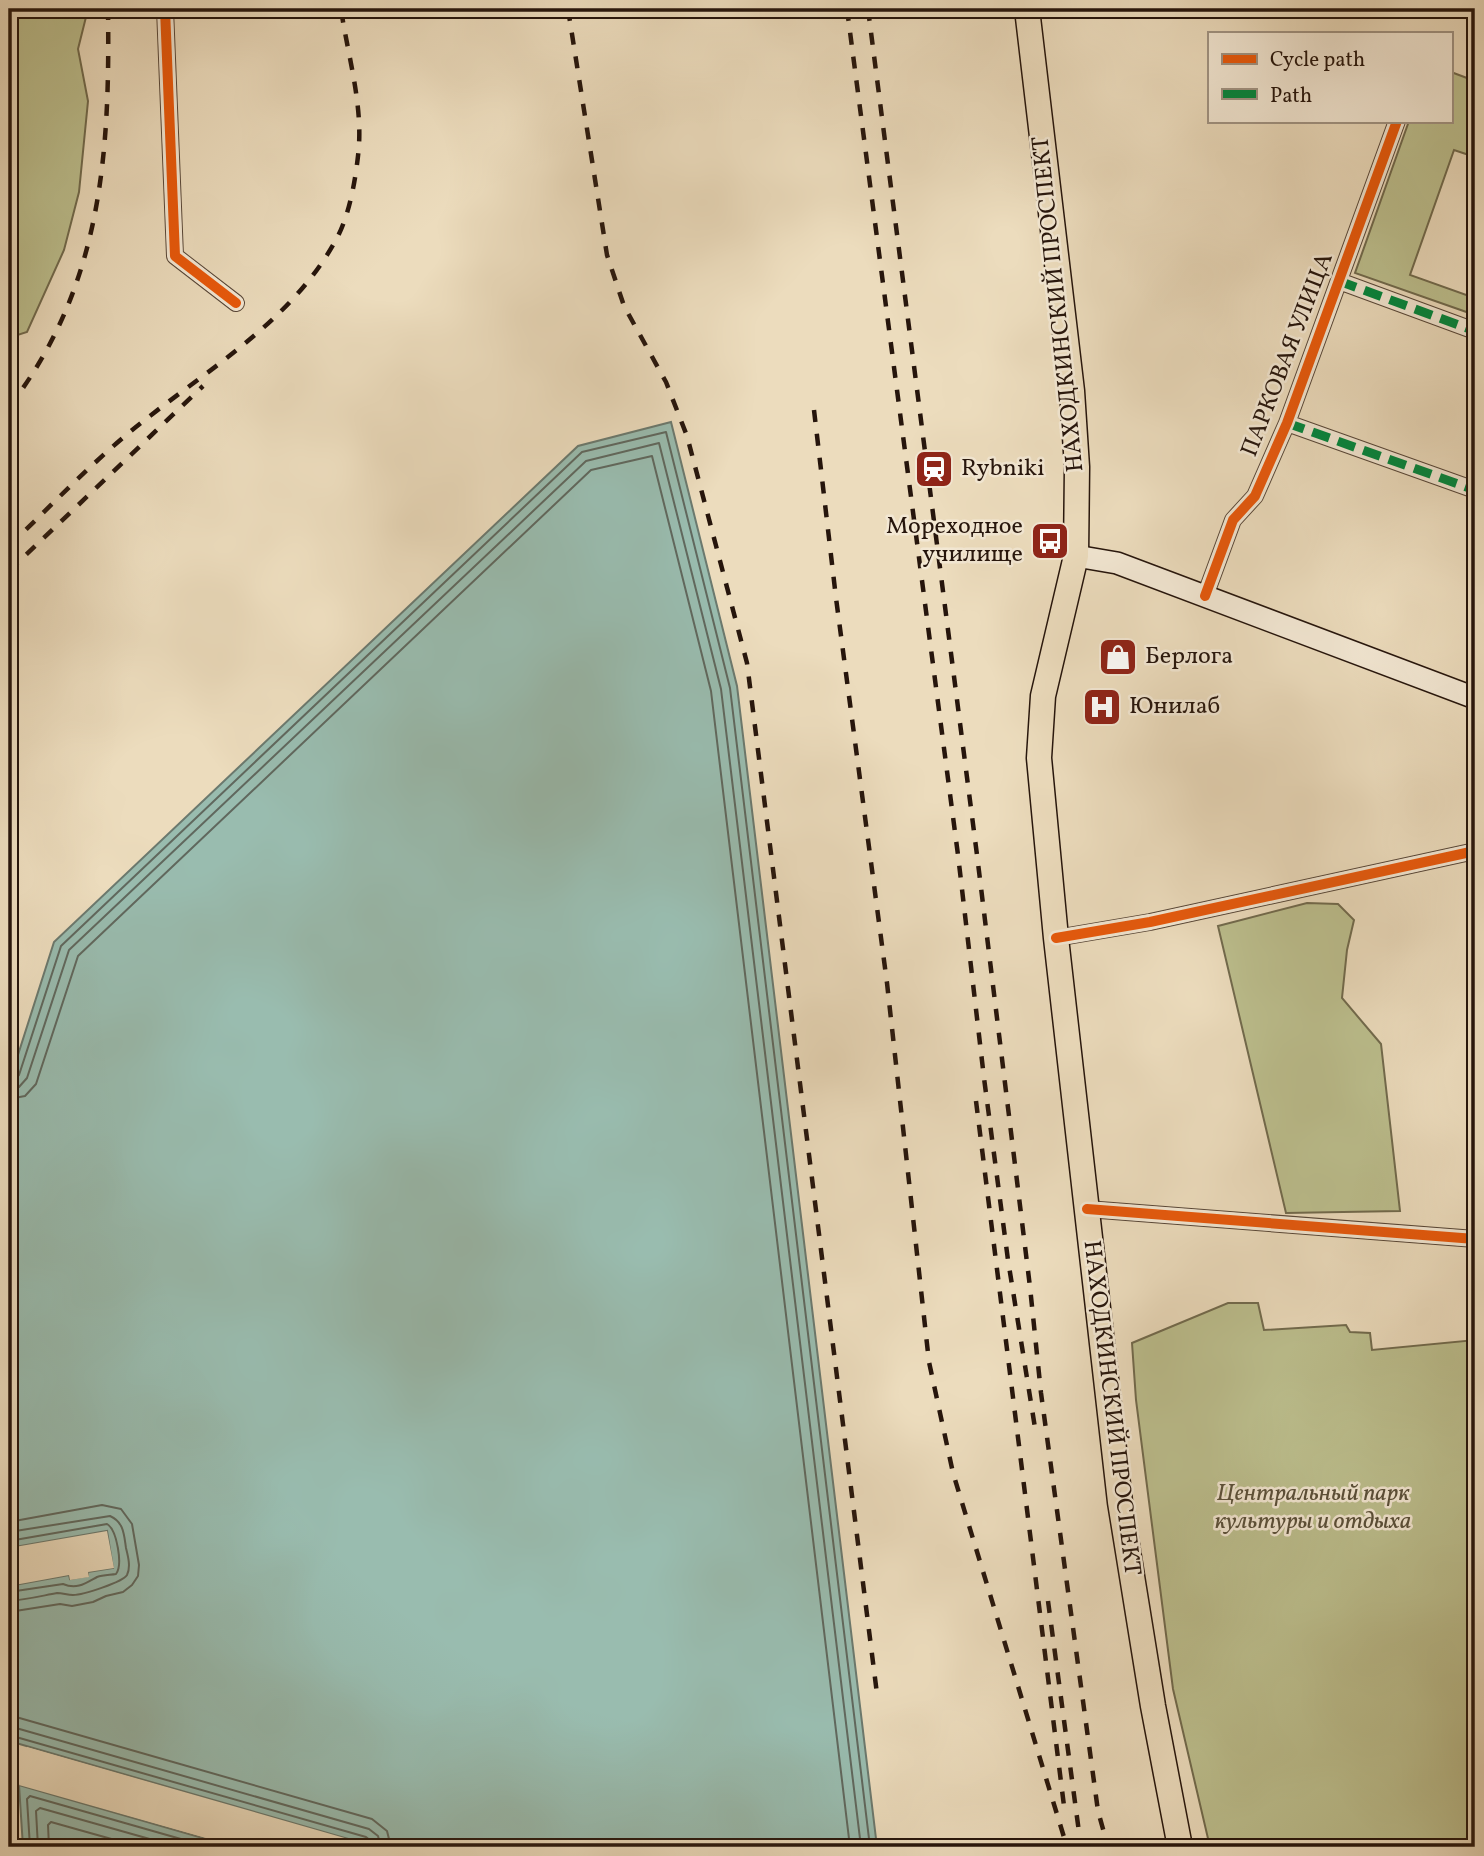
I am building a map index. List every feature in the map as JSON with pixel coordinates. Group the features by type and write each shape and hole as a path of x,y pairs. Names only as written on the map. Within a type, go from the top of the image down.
{"main road":[{"name":"НАХОДКИНСКИЙ ПРОСПЕКТ","path":"1027,9 1072,391 1077,467 1076,556 1051,659 1040,728 1039,758 1056,938 1120,1502 1153,1706 1180,1847"},
{"path":"1076,556 1117,563 1475,698"}],"street":[{"path":"165,9 174,256 236,303"},
{"name":"ПАРКОВАЯ УЛИЦА","path":"1205,596 1233,520 1255,496 1287,423 1397,122"},
{"path":"1339,281 1475,331"},
{"path":"1287,423 1475,489"},
{"path":"1056,938 1150,922 1475,851"},
{"path":"1087,1209 1475,1239"}],"green space":[{"path":"9,9 88,9 78,49 88,101 79,192 64,250 27,332 9,340"},
{"path":"1452,72 1475,81 1475,157 1454,150 1410,275 1469,296 1475,279 1475,315 1355,273 1409,122 1452,122"},
{"path":"1307,903 1338,904 1354,920 1347,950 1342,998 1381,1044 1400,1211 1286,1213 1218,926"},
{"name":"Центральный парк культуры и отдыха","path":"1228,1303 1258,1303 1264,1330 1346,1325 1350,1332 1370,1333 1372,1350 1475,1340 1475,1847 1210,1847 1173,1689 1136,1400 1132,1343"}],"water":[{"path":"671,422 737,686 877,1847 376,1847 9,1741 9,1586 69,1575 70,1579 88,1576 88,1572 113,1568 107,1531 9,1548 9,1083 54,942 578,446"},
{"path":"19,1785 234,1847 23,1847"}],"pier":[{"path":"107,1531 114,1568 88,1572 89,1577 70,1580 69,1575 9,1586 9,1582 69,1572 73,1576 84,1574 86,1569 109,1565 104,1535 9,1552 9,1548"},
{"path":"27,1747 376,1847 363,1847 26,1751"},
{"path":"20,1782 235,1844 238,1847 19,1785"}],"railway":[{"path":"9,407 40,361 64,315 82,267 102,167 108,9"},
{"path":"9,546 124,437 274,318 298,294 337,238 351,198 359,138 357,101 341,9"},
{"path":"568,9 607,255 624,306 666,382 687,436 747,663 877,1694"},
{"path":"847,9 958,855 1008,1260 1036,1434"},
{"path":"868,9 977,855 1041,1393 1098,1811 1108,1847"},
{"path":"9,571 203,386"},
{"path":"814,410 887,983 929,1362 953,1473 1067,1847"},
{"path":"9,972 9,1014"},
{"path":"976,1101 1064,1806"},
{"path":"1048,1601 1081,1847"}],"marked path":[{"path":"1339,281 1475,331"},
{"path":"1287,423 1475,490"}],"cycle path":[{"path":"165,9 175,256 236,303"},
{"path":"1205,596 1233,520 1255,496 1287,423 1397,122"},
{"path":"1056,938 1150,922 1475,851"},
{"path":"1087,1209 1475,1239"}],"place":[{"name":"Rybniki","path":"934,469"},
{"name":"Мореходное училище","path":"1050,541"},
{"name":"Берлога","path":"1118,657"},
{"name":"Юнилаб","path":"1102,707"}]}
